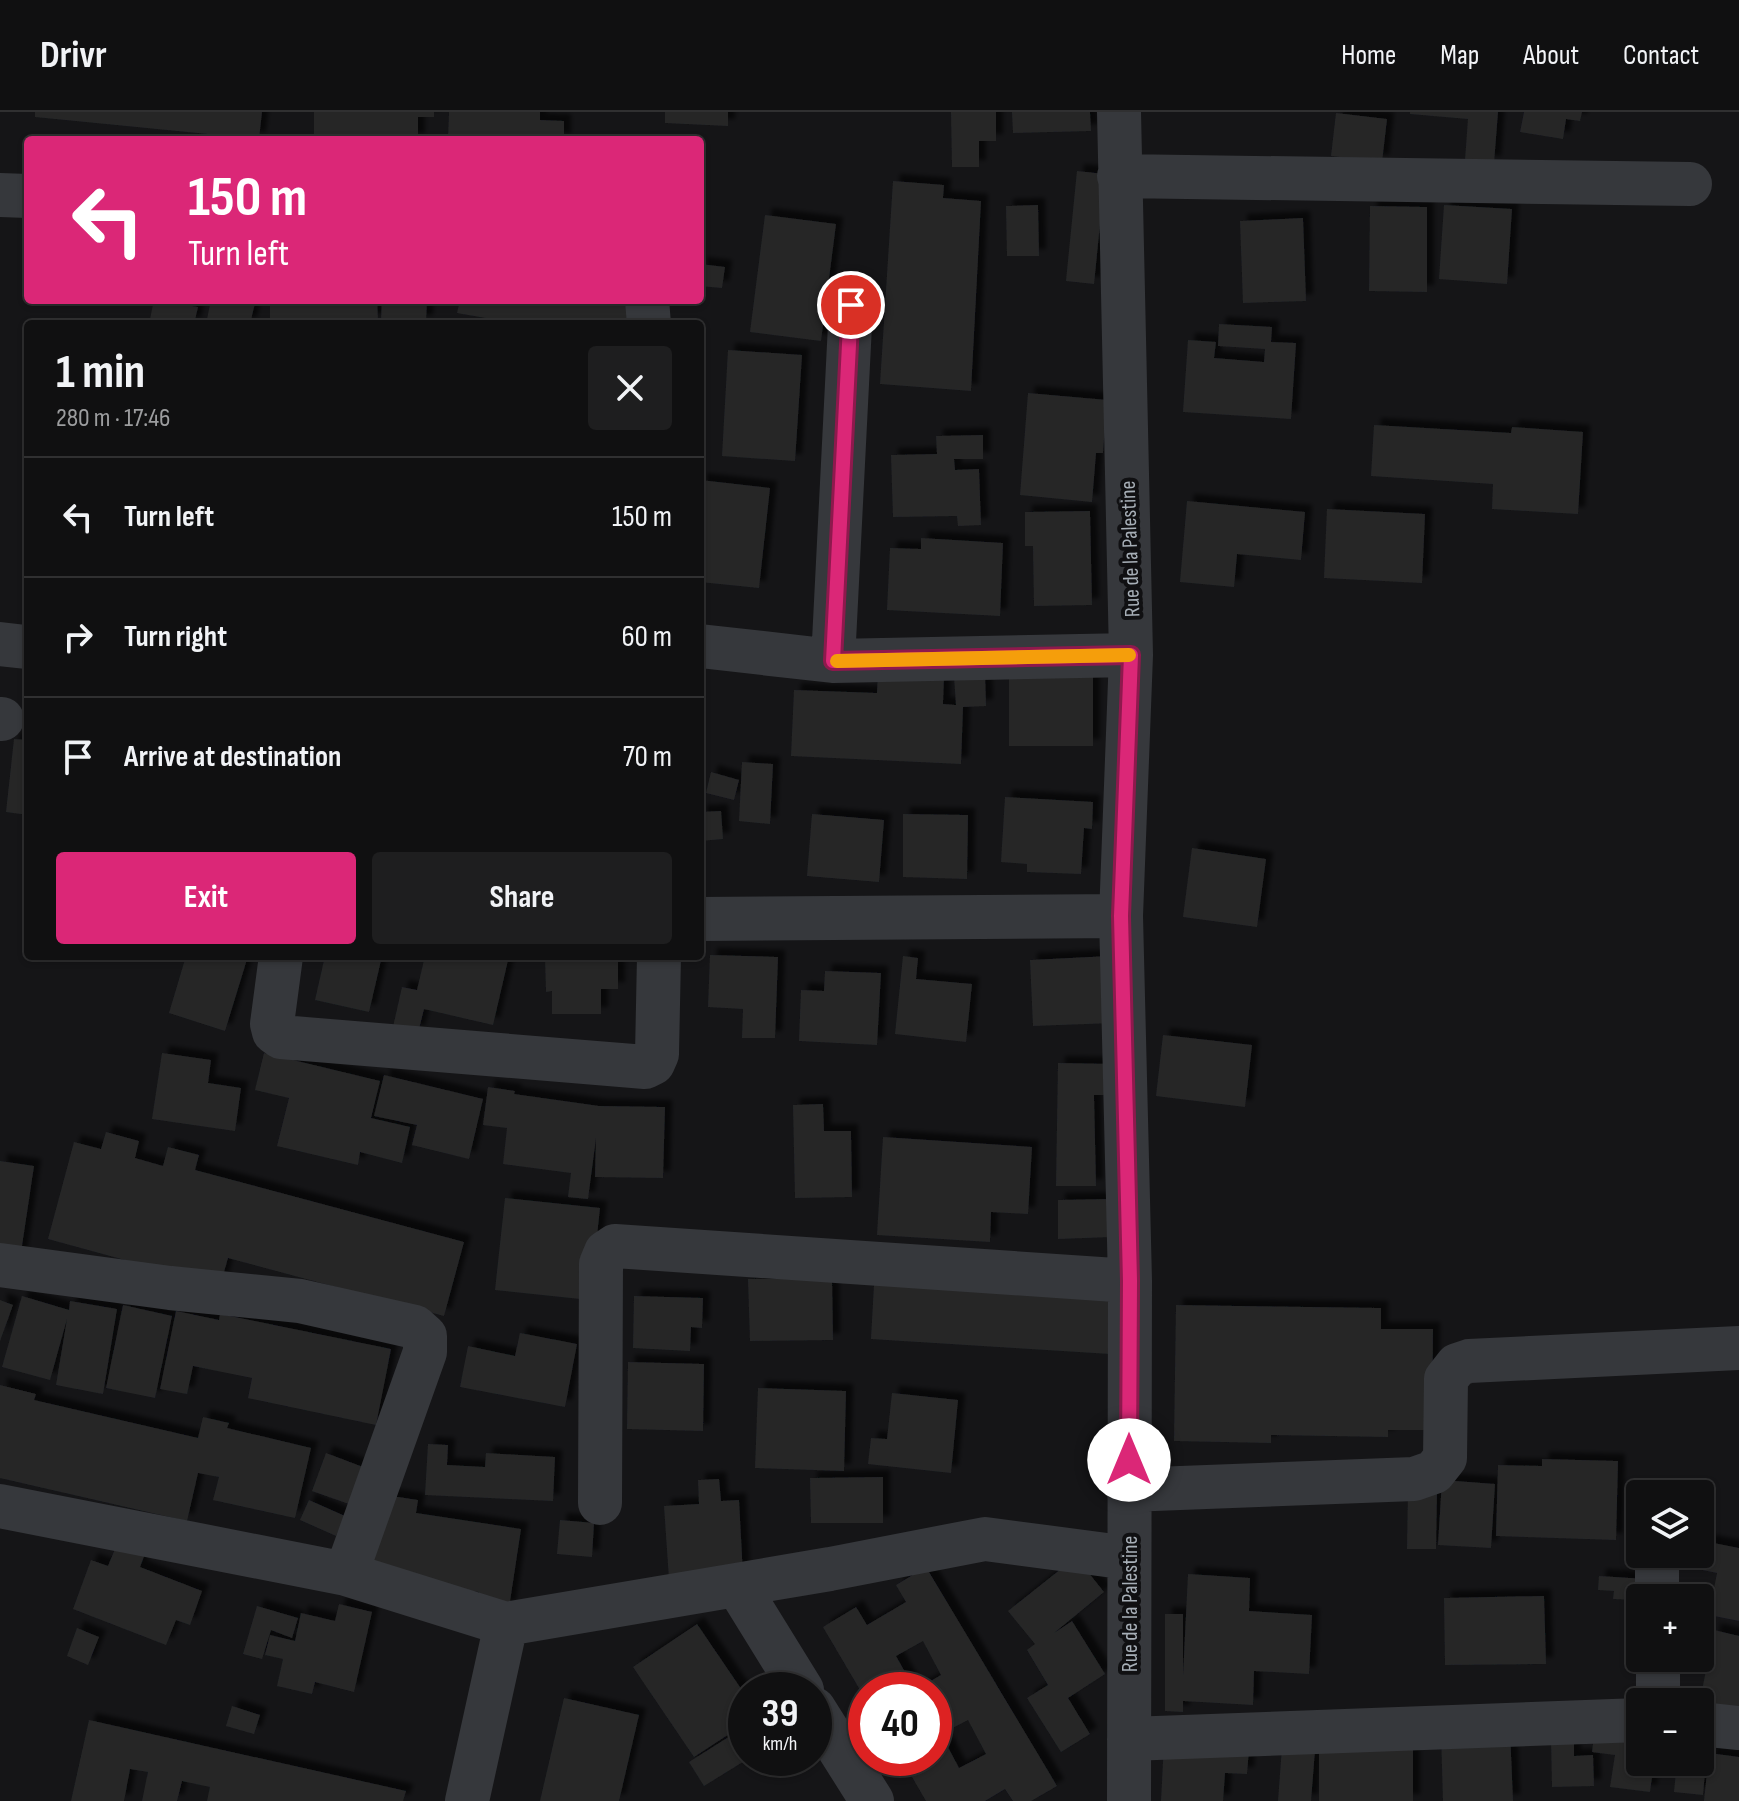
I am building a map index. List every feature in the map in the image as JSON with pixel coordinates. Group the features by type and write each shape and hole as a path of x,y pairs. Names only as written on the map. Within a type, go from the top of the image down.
{"street":[{"name":"Rue de la Palestine","path":"1119,112 1131,655 1121,916 1130,1281 1129,1801"},
{"path":"1119,176 1690,184"},
{"path":"0,195 24,196"},
{"path":"833,661 851,305"},
{"path":"704,646 833,661 1131,655"},
{"path":"704,919 1121,916"},
{"path":"280,960 272,1024 274,1032 281,1037 645,1067 653,1063 657,1054 659,960"},
{"path":"600,1503 601,1264 606,1252 615,1246 1130,1281"},
{"path":"0,1265 170,1288 300,1301 415,1327 425,1336 425,1352 346,1574"},
{"path":"1128,1490 1414,1479 1434,1472 1445,1458 1446,1379 1457,1365 1469,1361 1739,1348"},
{"path":"0,1506 346,1574 506,1624 985,1539 1129,1558"},
{"path":"737,1585 791,1672"},
{"path":"467,1801 506,1624"},
{"path":"1129,1739 1626,1721"},
{"path":"1714,1725 1739,1728"},
{"path":"832,1738 872,1801"}],"building":[{"path":"35,112 262,112 259,136 228,136 35,117"},
{"path":"314,112 434,112 434,117 418,117 418,136 314,136"},
{"path":"449,112 540,112 540,120 564,121 564,136 448,136"},
{"path":"665,112 728,112 728,126 665,123"},
{"path":"951,112 996,112 996,141 979,141 979,167 952,167"},
{"path":"1012,112 1090,112 1091,131 1013,133"},
{"path":"1410,112 1498,112 1494,163 1465,160 1468,119"},
{"path":"1524,112 1582,112 1580,121 1566,119 1563,139 1520,132"},
{"path":"1336,113 1387,119 1382,162 1331,156"},
{"path":"1077,171 1105,174 1094,284 1066,281"},
{"path":"893,181 944,185 943,198 981,201 971,391 880,384"},
{"path":"1038,205 1039,256 1007,256 1006,206"},
{"path":"1444,205 1512,209 1507,284 1439,279"},
{"path":"1370,206 1427,207 1427,292 1369,291"},
{"path":"765,215 836,224 821,341 750,332"},
{"path":"1303,218 1306,301 1243,303 1240,221"},
{"path":"704,264 725,267 722,288 704,286"},
{"path":"153,304 198,307 195,320 150,320"},
{"path":"210,304 255,304 251,320 207,320"},
{"path":"270,304 377,304 378,320 270,320"},
{"path":"382,304 427,304 426,320 381,320"},
{"path":"459,304 649,304 647,320 497,320 457,313"},
{"path":"1219,324 1272,327 1271,342 1296,343 1291,419 1183,412 1188,340 1216,342 1214,358 1264,362 1265,349 1218,346"},
{"path":"728,350 802,355 795,461 722,456"},
{"path":"1028,393 1107,400 1103,453 1096,453 1092,502 1020,495"},
{"path":"1374,425 1511,433 1512,427 1583,432 1578,514 1492,509 1493,484 1371,476"},
{"path":"983,435 983,459 954,459 955,470 979,469 981,525 958,526 957,516 893,517 891,455 937,454 936,436"},
{"path":"704,480 770,488 759,588 704,582"},
{"path":"1187,501 1305,512 1301,560 1237,554 1234,587 1180,582"},
{"path":"1327,509 1425,514 1422,583 1324,578"},
{"path":"1090,511 1092,605 1034,606 1033,546 1025,546 1025,512"},
{"path":"921,538 1003,543 1000,616 887,610 890,548 921,549"},
{"path":"878,673 944,675 943,704 956,705 954,676 985,674 986,706 963,707 961,764 791,756 794,690 877,693"},
{"path":"1009,674 1093,674 1093,746 1009,746"},
{"path":"14,739 24,740 24,814 6,812"},
{"path":"742,762 773,764 770,824 739,821"},
{"path":"711,772 739,780 734,800 706,793"},
{"path":"1005,797 1093,802 1092,829 1084,828 1081,874 1027,872 1027,864 1001,862"},
{"path":"721,811 723,839 704,841 704,812"},
{"path":"812,814 884,820 879,882 807,876"},
{"path":"903,814 968,815 967,879 903,877"},
{"path":"1192,848 1266,859 1257,927 1183,917"},
{"path":"710,955 778,957 775,1038 742,1038 743,1009 708,1007"},
{"path":"903,956 918,958 916,979 972,984 966,1042 895,1034"},
{"path":"1110,956 1113,1023 1033,1026 1030,960"},
{"path":"185,960 247,960 225,1031 169,1013"},
{"path":"324,960 381,960 369,1012 315,1000"},
{"path":"424,960 508,960 493,1025 424,1009 418,1033 393,1027 402,987 417,990"},
{"path":"545,960 618,960 618,989 601,989 601,1014 552,1014 552,991 546,992"},
{"path":"825,971 881,973 877,1045 799,1041 801,990 824,991"},
{"path":"1163,1035 1252,1045 1245,1107 1156,1096"},
{"path":"162,1053 211,1060 208,1083 241,1088 235,1131 152,1119"},
{"path":"264,1053 380,1081 371,1118 410,1127 402,1163 360,1152 358,1165 277,1146 289,1098 255,1090"},
{"path":"1058,1063 1113,1064 1113,1095 1094,1095 1096,1186 1056,1186"},
{"path":"384,1075 483,1099 469,1159 412,1145 417,1125 374,1116"},
{"path":"488,1087 515,1091 514,1094 599,1106 665,1107 663,1178 595,1177 596,1138 588,1199 568,1197 571,1173 503,1164 507,1128 483,1125"},
{"path":"823,1104 824,1131 851,1131 852,1197 795,1198 793,1105"},
{"path":"106,1132 139,1141 135,1158 163,1166 168,1147 199,1155 195,1170 464,1242 444,1316 228,1258 220,1286 48,1239 74,1142 101,1149"},
{"path":"883,1137 1032,1147 1028,1214 991,1212 990,1242 877,1235"},
{"path":"0,1161 34,1166 20,1259 0,1256"},
{"path":"505,1198 600,1208 590,1300 495,1290"},
{"path":"1110,1199 1111,1237 1058,1239 1058,1200"},
{"path":"875,1267 1114,1283 1110,1354 871,1339"},
{"path":"832,1278 833,1340 750,1341 748,1279"},
{"path":"22,1296 69,1310 70,1301 117,1309 103,1394 56,1385 67,1319 50,1380 2,1367"},
{"path":"634,1296 703,1298 702,1328 691,1327 690,1351 633,1348"},
{"path":"0,1300 13,1305 0,1341"},
{"path":"123,1305 172,1316 155,1398 106,1388"},
{"path":"1176,1305 1381,1308 1381,1329 1433,1329 1432,1430 1388,1430 1388,1437 1271,1435 1271,1443 1174,1441"},
{"path":"176,1311 219,1320 220,1314 391,1349 376,1425 248,1398 252,1378 193,1366 187,1394 160,1389"},
{"path":"520,1333 577,1344 565,1407 460,1387 468,1346 515,1356"},
{"path":"628,1362 704,1364 703,1431 627,1429"},
{"path":"0,1385 36,1394 34,1400 198,1438 203,1417 229,1423 227,1428 311,1448 295,1518 213,1500 219,1477 198,1473 187,1521 0,1478"},
{"path":"758,1388 846,1391 844,1471 755,1468"},
{"path":"892,1393 958,1400 951,1473 868,1464 871,1438 887,1439"},
{"path":"428,1444 448,1445 447,1465 485,1467 486,1453 555,1457 553,1501 425,1495"},
{"path":"326,1453 363,1467 349,1504 312,1491"},
{"path":"1542,1459 1618,1461 1616,1540 1496,1536 1498,1465 1542,1466"},
{"path":"883,1477 883,1523 811,1523 810,1478"},
{"path":"719,1479 721,1501 739,1500 743,1575 669,1579 664,1506 699,1504 698,1480"},
{"path":"1442,1480 1495,1484 1491,1548 1438,1545"},
{"path":"1408,1490 1437,1490 1436,1549 1407,1549"},
{"path":"378,1494 418,1500 416,1513 521,1529 509,1608 477,1603 479,1592 366,1575"},
{"path":"309,1500 345,1516 336,1536 300,1520"},
{"path":"560,1520 594,1523 592,1557 557,1554"},
{"path":"1714,1543 1739,1548 1739,1621 1714,1616 1717,1573 1697,1569 1714,1568"},
{"path":"117,1544 145,1554 140,1567 202,1591 190,1625 176,1620 166,1645 73,1609 91,1560 108,1566"},
{"path":"1076,1557 1104,1592 1054,1633 1072,1621 1105,1674 1068,1698 1090,1734 1061,1752 1027,1698 1048,1685 1027,1650 1035,1644 1008,1611"},
{"path":"926,1567 1057,1786 1031,1801 1013,1801 1005,1789 985,1801 926,1801 911,1776 952,1776 952,1755 959,1768 986,1754 968,1720 952,1728 952,1672 939,1672 923,1641 896,1656 905,1672 850,1672 823,1627 856,1607 867,1625 906,1602 896,1585"},
{"path":"1188,1574 1250,1578 1249,1611 1312,1615 1309,1674 1254,1671 1253,1705 1183,1701 1183,1712 1165,1711 1165,1614 1183,1614 1183,1676"},
{"path":"1599,1576 1646,1579 1645,1584 1626,1584 1626,1599 1613,1599 1614,1591 1598,1590"},
{"path":"1544,1596 1546,1664 1445,1665 1444,1598"},
{"path":"339,1604 372,1612 354,1692 315,1682 312,1694 277,1686 283,1659 265,1655 270,1635 295,1641 301,1613 335,1621"},
{"path":"257,1606 298,1618 292,1638 271,1630 262,1659 243,1654"},
{"path":"697,1624 730,1672 728,1735 694,1757 633,1667"},
{"path":"77,1628 99,1637 88,1665 67,1656"},
{"path":"1714,1630 1739,1636 1739,1709 1714,1704 1714,1688 1703,1688 1706,1672 1714,1672"},
{"path":"564,1698 639,1715 619,1801 540,1801"},
{"path":"232,1706 260,1715 254,1734 226,1726"},
{"path":"89,1720 406,1791 403,1801 207,1801 210,1787 182,1781 177,1801 142,1801 148,1772 130,1769 124,1801 71,1801"},
{"path":"1595,1728 1626,1732 1626,1776 1652,1776 1650,1792 1610,1787 1615,1755 1592,1752"},
{"path":"1510,1730 1513,1801 1443,1801 1441,1733"},
{"path":"1574,1736 1574,1756 1593,1755 1594,1786 1552,1787 1551,1737"},
{"path":"728,1737 728,1771 704,1786 689,1762"},
{"path":"1413,1742 1413,1801 1319,1801 1319,1743"},
{"path":"1164,1743 1249,1749 1247,1774 1225,1773 1223,1801 1161,1801"},
{"path":"1282,1747 1315,1750 1311,1801 1278,1801"},
{"path":"1714,1754 1739,1757 1739,1801 1704,1801 1707,1776 1714,1776"},
{"path":"1676,1776 1705,1776 1703,1795 1674,1792"}],"slow traffic":[{"path":"837,661 1129,655"}],"route":[{"path":"851,305 833,661 1131,655 1121,916 1130,1281 1129,1460"}]}
